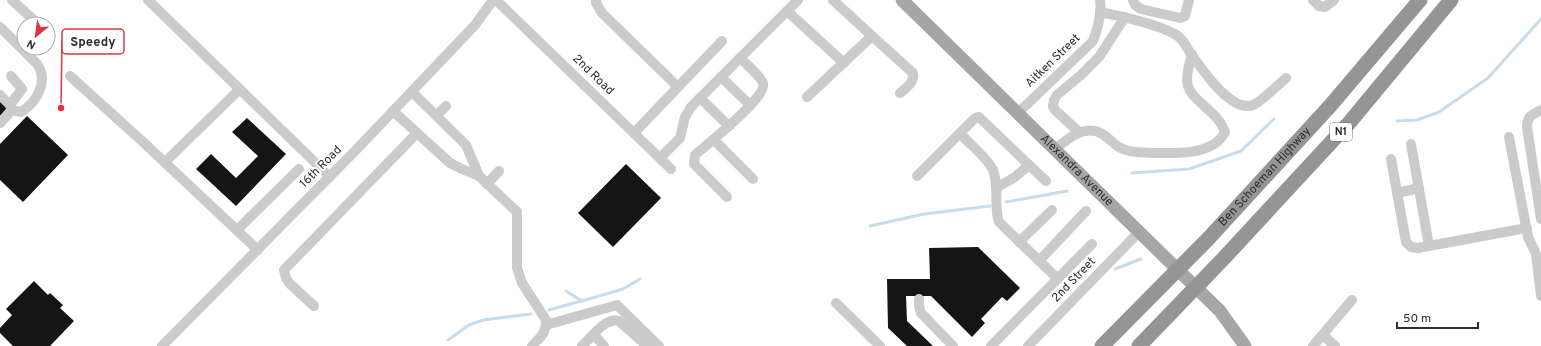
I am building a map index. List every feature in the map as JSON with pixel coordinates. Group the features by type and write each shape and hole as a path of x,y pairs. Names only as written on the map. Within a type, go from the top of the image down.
{"highway":[{"name":"Ben Schoeman Highway","path":"1102,346 1208,239 1330,106 1420,0"},
{"name":"Ben Schoeman Highway","path":"1140,346 1349,123 1451,0"}],"main road":[{"name":"Alexandra Avenue","path":"902,0 1220,311 1245,346"}],"street":[{"path":"12,0 29,16"},
{"path":"148,0 330,177"},
{"name":"16th Road","path":"162,346 412,92 475,24 493,0"},
{"name":"2nd Road","path":"496,0 671,169"},
{"path":"596,0 596,3 602,13 678,86"},
{"path":"660,158 680,138 685,117 691,107 798,0"},
{"path":"833,0 913,73 914,77 912,81 900,93"},
{"name":"Aitken Street","path":"1018,113 1093,41 1099,27 1100,0"},
{"path":"1132,0 1135,5 1141,9 1180,18 1185,16 1189,0"},
{"path":"1313,0 1319,6 1325,7 1334,0"},
{"path":"787,11 844,63"},
{"path":"1100,12 1125,17 1171,32 1179,37 1186,44 1216,86 1234,103 1247,106 1254,105 1286,78"},
{"path":"1079,132 1055,110 1052,106 1054,100 1057,95 1104,51 1125,17"},
{"path":"0,27 38,65 41,70 42,78 40,92 25,110 21,112 11,108 0,95"},
{"path":"807,97 872,36"},
{"path":"634,133 722,41"},
{"path":"1093,41 1104,51"},
{"path":"1055,149 1079,132 1095,131 1103,134 1120,148 1130,152 1176,153 1201,149 1214,144 1221,139 1225,132 1222,124 1189,91 1186,82 1186,73 1192,54"},
{"path":"727,197 694,164 696,156 760,95 763,84 760,78 740,58"},
{"path":"1070,63 1081,74"},
{"path":"0,123 22,89 11,76"},
{"path":"70,76 165,162 258,250"},
{"path":"722,77 750,105"},
{"path":"165,162 240,89"},
{"path":"412,92 466,145 478,176"},
{"path":"700,98 729,126"},
{"path":"437,115 446,106"},
{"path":"1541,110 1532,114 1527,120 1541,219"},
{"path":"393,111 450,162 478,176 517,212 517,268 522,283 546,320 543,333 532,346"},
{"path":"917,176 975,118 979,117 1046,181"},
{"path":"314,306 286,278 284,273 286,267 417,132"},
{"path":"960,133 993,169 996,188 996,215 999,222 1058,279"},
{"path":"1509,137 1528,237 1536,254 1541,296"},
{"path":"714,140 753,179"},
{"path":"1411,144 1430,246"},
{"path":"1391,159 1406,242 1411,247 1418,248 1527,228"},
{"path":"996,188 1015,177 1029,165"},
{"path":"237,230 299,169"},
{"path":"487,184 499,171"},
{"path":"1397,193 1419,188"},
{"path":"1019,242 1052,210"},
{"path":"1039,261 1086,211"},
{"name":"2nd Street","path":"1028,346 1139,232"},
{"path":"991,346 1092,244"},
{"path":"919,299 921,313 953,346"},
{"path":"1314,346 1352,300"},
{"path":"836,303 880,346"},
{"path":"546,325 617,305 660,346"},
{"path":"582,346 606,323 615,320 619,321 647,346"},
{"path":"594,335 604,346"},
{"path":"1322,335 1335,346"}],"building":[{"path":"0,99 7,108 0,116"},
{"path":"27,116 68,155 23,202 0,180 0,144"},
{"path":"247,118 286,154 236,206 196,169 211,154 236,178 258,156 232,132"},
{"path":"626,164 661,198 613,247 578,213"},
{"path":"978,247 1020,288 1007,301 1002,297 981,319 985,323 972,337 931,296 906,296 907,321 933,346 907,346 888,328 887,279 930,279 929,248"},
{"path":"34,281 48,295 50,293 63,305 60,308 74,321 50,346 13,346 0,333 0,328 12,315 6,309"}],"waterway":[{"path":"1397,121 1417,120 1439,112 1488,78 1541,19"},
{"path":"1132,173 1189,169 1241,151 1274,119"},
{"path":"1006,202 1067,191"},
{"path":"870,226 924,214 990,206"},
{"path":"1115,269 1141,259"},
{"path":"566,291 582,301 623,289 640,279"},
{"path":"549,310 581,301"},
{"path":"448,340 469,325 483,320 531,314"}],"place":[{"name":"Speedy","path":"61,108"}]}
